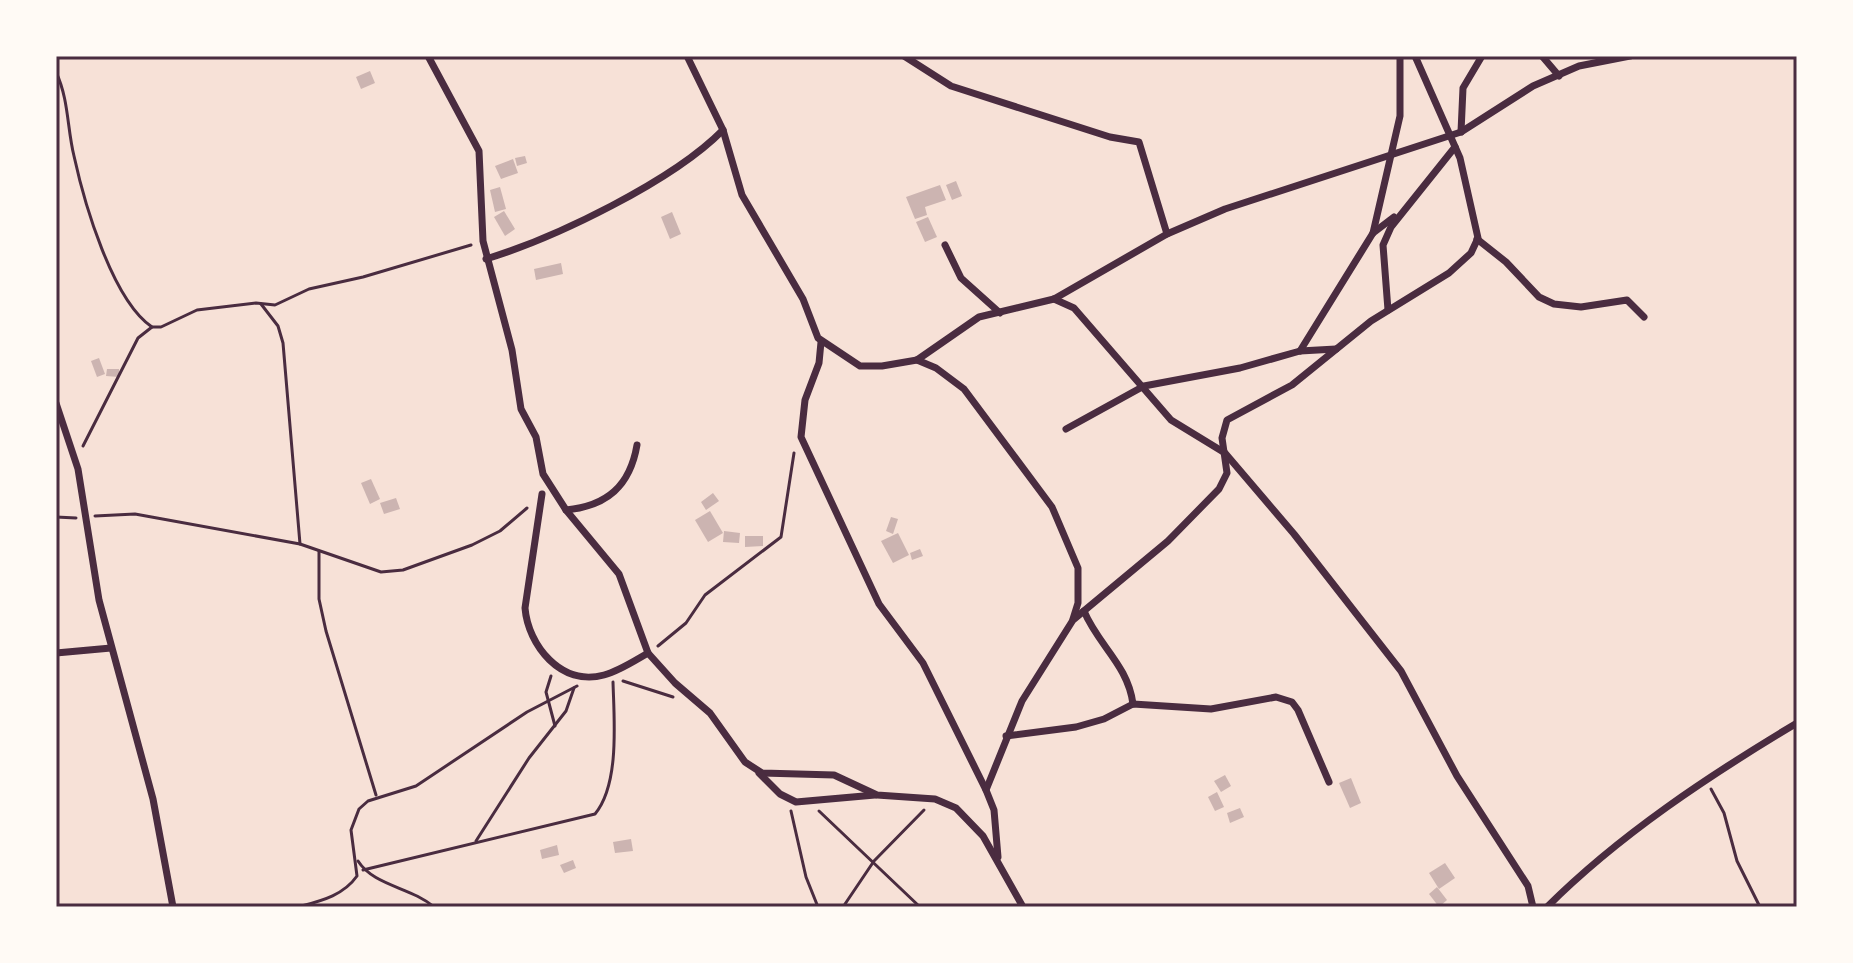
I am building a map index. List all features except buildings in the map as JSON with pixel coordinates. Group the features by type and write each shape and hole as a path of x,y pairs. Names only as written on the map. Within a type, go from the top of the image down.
{"street":[{"path":"428,56 479,151 486,259 512,350 521,409 539,446 543,474 566,510 619,574 648,653 675,683 710,713 753,768 789,800 805,802 877,795 935,799 968,817 999,862 1023,907"},
{"path":"687,56 723,130 742,195 803,299 821,342 819,363 805,400 801,437 879,604 923,663 986,790 994,810 999,862"},
{"path":"904,56 951,86 1110,137 1139,142 1167,234"},
{"path":"1300,351 1373,233 1392,153 1402,92 1400,56"},
{"path":"1073,620 1168,541 1219,489 1227,473 1222,428 1227,420 1292,385 1388,310 1449,273 1471,253 1477,239 1471,202 1455,147 1415,56"},
{"path":"1461,132 1463,88 1482,56"},
{"path":"1542,56 1559,76"},
{"path":"1579,66 1580,56"},
{"path":"821,342 860,366 917,360 970,321 1054,299 1167,234 1225,209 1461,132 1533,86 1579,66 1630,56"},
{"path":"486,259 557,232 634,191 687,161 723,130"},
{"path":"1388,310 1383,245 1401,212 1455,147"},
{"path":"1373,233 1401,212"},
{"path":"1477,239 1545,300 1581,307 1627,300 1644,317"},
{"path":"945,245 961,278 1000,313"},
{"path":"1054,299 1074,308 1171,420 1225,453 1401,671 1450,764 1528,886 1533,907"},
{"path":"1066,429 1144,386 1240,368 1300,351 1336,349"},
{"path":"917,360 943,372 964,389 1052,507 1078,568 1078,603 1073,620 1022,701 986,790"},
{"path":"56,403 78,469 111,648 153,799 173,907"},
{"path":"566,510 590,507 618,489 629,476 637,445"},
{"path":"542,494 529,572 527,624 543,655 575,675 594,677 616,670 648,653"},
{"path":"1084,611 1092,629 1121,667 1133,704"},
{"path":"56,653 111,648"},
{"path":"1006,736 1076,727 1104,719 1133,704 1211,709 1285,698 1298,710 1329,782"},
{"path":"1547,907 1590,867 1797,723"},
{"path":"753,768 771,775 834,775 877,795"}],"path":[{"path":"56,72 71,120 73,153 111,271 138,316 152,327 161,327 197,310 260,303 275,305 309,289 363,277 483,241"},
{"path":"260,303 278,326 283,343 300,544"},
{"path":"78,469 89,429 115,388 138,338 152,327"},
{"path":"648,653 686,623 705,595 781,537 785,529 790,474 801,437"},
{"path":"56,517 85,519 109,513 135,514 300,544 367,569 403,570 500,531 542,494"},
{"path":"319,551 319,599 326,631 376,796"},
{"path":"555,726 547,702 547,683 558,667"},
{"path":"298,907 328,899 357,876 352,822 359,809 376,796 416,786 547,702 594,677"},
{"path":"363,870 476,841 589,818 599,810 612,762 613,678 681,700"},
{"path":"476,841 529,758 566,711 574,688"},
{"path":"1707,783 1724,813 1737,861 1760,907"},
{"path":"843,907 874,861 935,799"},
{"path":"789,800 806,877 818,907"},
{"path":"805,802 824,814 920,907"},
{"path":"356,857 363,870 434,907"}]}
